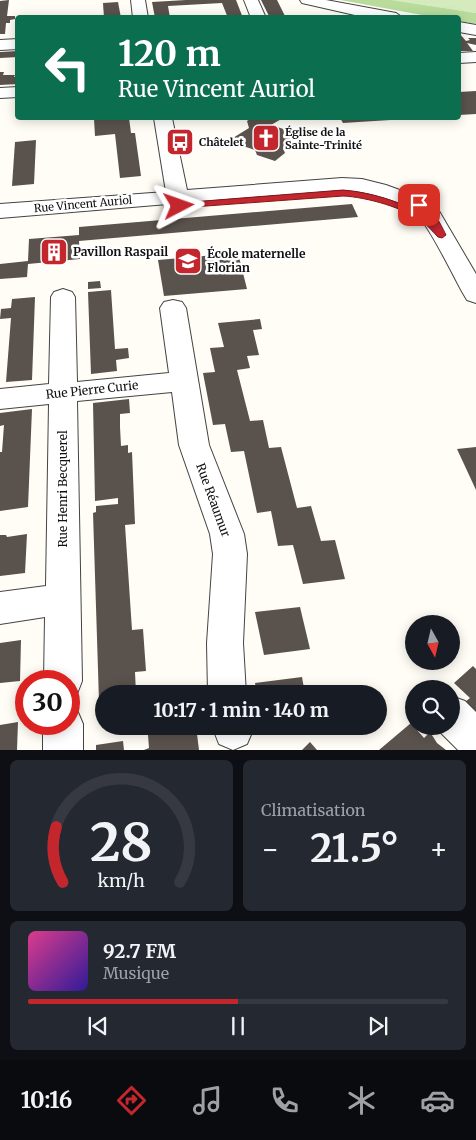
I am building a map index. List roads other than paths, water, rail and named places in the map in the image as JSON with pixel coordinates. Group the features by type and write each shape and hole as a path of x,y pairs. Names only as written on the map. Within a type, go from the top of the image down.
{"street":[{"path":"138,0 140,15"},
{"path":"251,0 258,15"},
{"path":"302,4 379,15"},
{"path":"461,28 476,30"},
{"path":"0,46 15,44"},
{"path":"461,58 476,57"},
{"path":"0,93 15,92"},
{"path":"163,120 178,201"},
{"name":"Rue Vincent Auriol","path":"0,211 343,193 355,194 373,198 415,213 427,221 442,235 476,295"},
{"name":"Rue Vincent Auriol","path":"0,220 178,201"},
{"name":"Rue Henri Becquerel","path":"63,297 63,670"},
{"name":"Rue Réaumur","path":"173,308 194,445 227,534 229,547 230,580 225,643 226,685"},
{"name":"Rue Pierre Curie","path":"0,399 184,381"},
{"path":"0,608 63,599"},
{"path":"460,724 476,740"},
{"path":"63,735 63,750"}],"place":[{"name":"Église de la Sainte-Trinité","path":"266,138"},
{"name":"Châtelet","path":"180,142"},
{"name":"Pavillon Raspail","path":"54,252"},
{"name":"École maternelle Florian","path":"188,261"}]}
